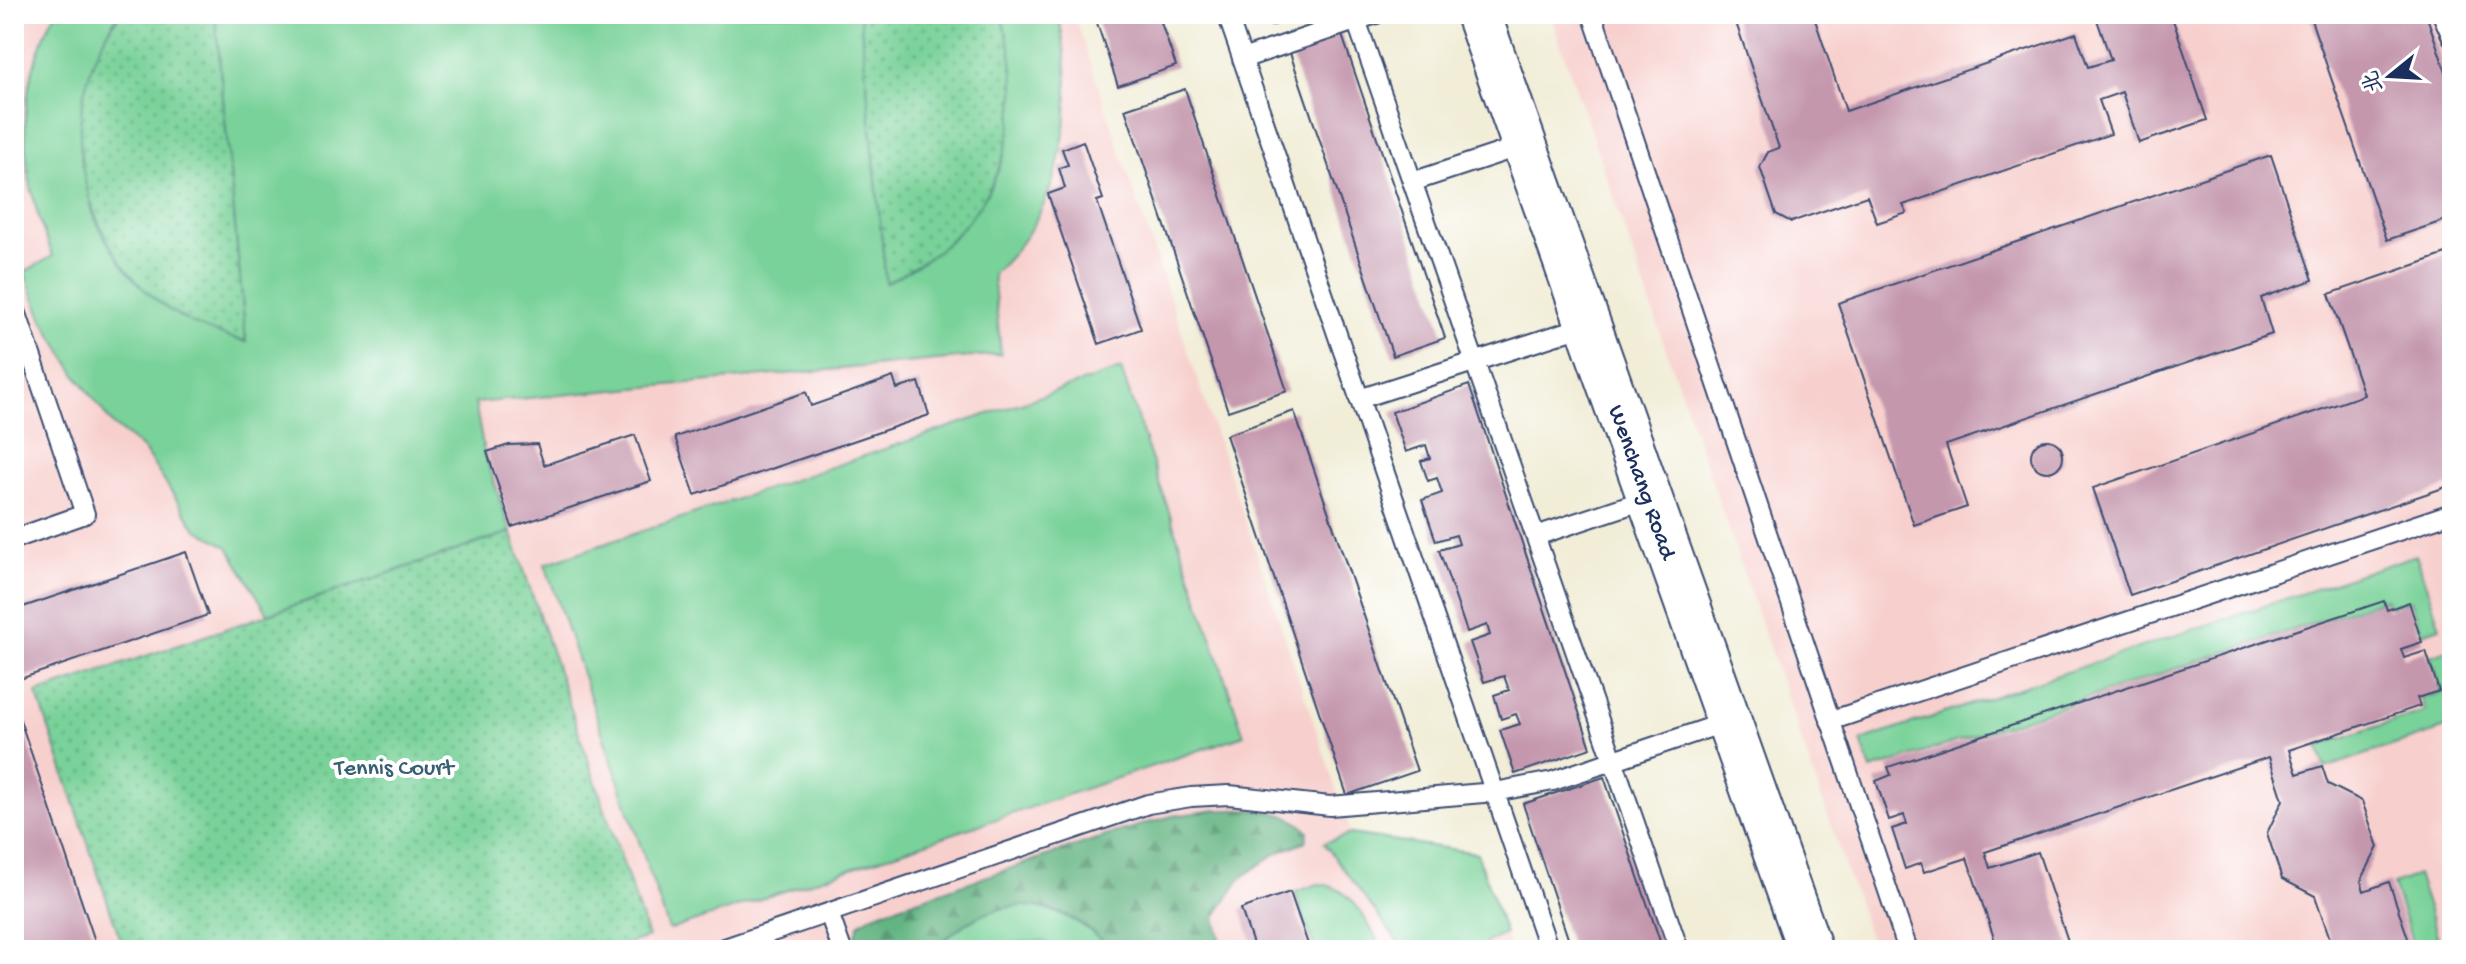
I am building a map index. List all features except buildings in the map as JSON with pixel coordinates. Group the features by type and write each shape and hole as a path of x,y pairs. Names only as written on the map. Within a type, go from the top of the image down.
{"street":[{"name":"Wenchang Road","path":"1478,14 1810,950"}],"lane":[{"path":"1227,14 1549,950"},
{"path":"1242,59 1355,17 1376,14"},
{"path":"1592,14 1908,950"},
{"path":"2442,14 2452,37"},
{"path":"1355,17 1679,950"},
{"path":"1412,182 1524,145"},
{"path":"14,305 85,514 14,539"},
{"path":"1359,399 1588,325"},
{"path":"1536,536 1650,498"},
{"path":"1830,721 2452,513"},
{"path":"719,950 1148,804 1229,795 1330,806 1495,792 1553,781 1729,721"},
{"path":"829,913 842,950"}],"shaded area":[{"path":"14,14 1074,14 1351,833 1477,853 1511,950 14,950"},
{"path":"1550,14 2452,14 2452,950 1874,950"}],"green space":[{"path":"55,14 120,14 113,22 90,192 92,209 106,239 133,276 165,305 202,326 246,341 215,14 860,14 886,282 914,266 962,227 980,204 994,178 1010,120 1012,87 1009,50 1000,14 1058,14 1067,83 1066,119 1051,187 1036,219 1017,248 993,274 1001,354 475,403 484,452 511,532 268,614 228,547 196,529 143,449 114,426 76,375 43,320 24,272 53,256 33,196 25,135 32,74"},
{"path":"120,14 215,14 246,342 195,325 151,295 121,263 99,224 85,182 80,139 84,95 97,53"},
{"path":"860,14 1000,14 1013,70 1014,98 1004,155 979,206 961,229 935,253 886,283"},
{"path":"1121,369 1244,735 669,930 545,564"},
{"name":"Tennis Court","path":"511,532 648,937 609,950 124,950 37,693"},
{"path":"2416,555 2440,627 2422,633 2411,600 2389,607 2385,599 1871,770 1861,741"},
{"path":"2448,650 2452,662 2452,726 2325,768 2318,746 2425,711 2421,699 2442,692 2430,656"},
{"path":"1216,810 1277,813 1308,831 1306,841 1275,854 1241,878 1215,917 1223,950 1110,950 1090,930 1068,917 1046,909 1023,906 1000,909 977,918 955,931 935,950 861,950 856,935 859,924 873,915 1117,832 1172,816"},
{"path":"1351,834 1477,853 1505,933 1487,942 1483,950 1404,950 1324,843"},
{"path":"2417,875 2442,950 2415,950 2393,884"},
{"path":"1318,884 1330,886 1350,898 1383,950 1315,950 1295,892"},
{"path":"1026,905 1072,919 1092,932 1110,950 1063,950 1043,941 989,945 982,950 935,950 956,930 976,917 998,909"}]}
